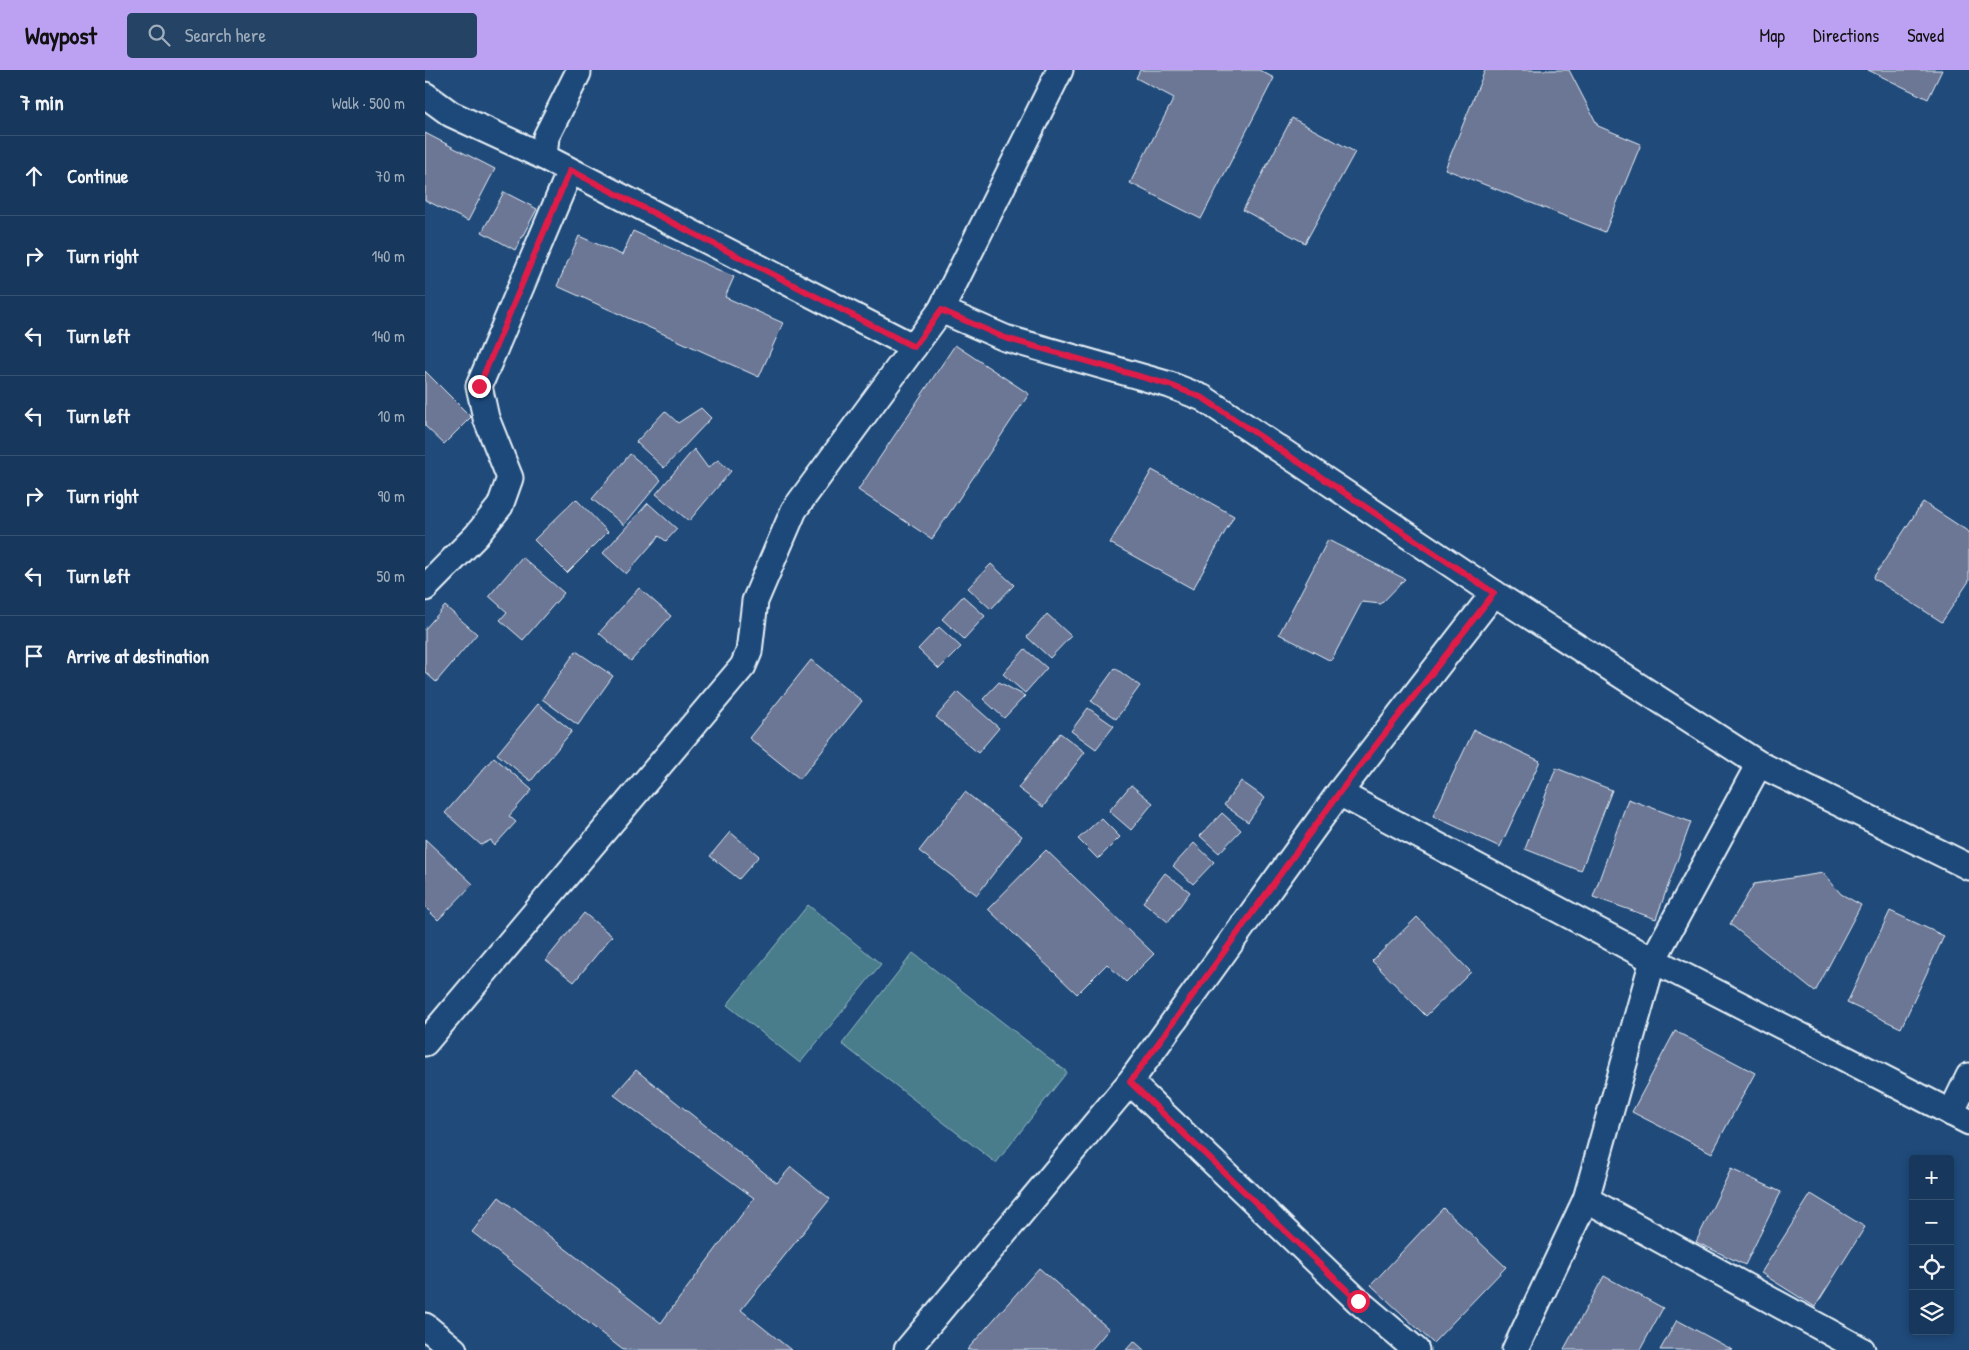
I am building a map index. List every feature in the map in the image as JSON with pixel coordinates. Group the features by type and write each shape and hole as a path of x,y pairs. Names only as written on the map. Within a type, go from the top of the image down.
{"street":[{"path":"545,156 546,136 578,70"},
{"path":"425,1044 743,666 749,652 755,601 794,510 941,310 1060,70"},
{"path":"425,95 451,114 545,156 914,347"},
{"path":"425,588 476,536 500,506 510,478 486,418 479,386 570,170"},
{"path":"941,310 1005,338 1170,385 1203,398 1494,593 1759,764 1969,867"},
{"path":"907,1350 1130,1082 1339,793 1494,593"},
{"path":"1515,1350 1586,1199 1653,960 1759,764"},
{"path":"1339,793 1653,960 1960,1118 1969,1076"},
{"path":"1130,1082 1358,1301 1416,1350"},
{"path":"1586,1199 1862,1350"},
{"path":"425,1326 453,1350"}],"green space":[{"path":"808,905 881,964 800,1063 727,1005"},
{"path":"913,953 1067,1072 996,1163 842,1044"}],"building":[{"path":"1140,70 1259,70 1274,78 1201,219 1130,183 1174,98 1136,78"},
{"path":"1485,70 1569,70 1598,126 1641,144 1605,232 1445,169"},
{"path":"1868,70 1942,70 1928,99"},
{"path":"1292,118 1355,152 1305,243 1243,210"},
{"path":"425,133 495,169 468,221 425,200"},
{"path":"504,192 537,209 515,250 482,232"},
{"path":"633,231 734,277 725,297 783,323 759,377 557,286 579,236 622,255"},
{"path":"955,345 1029,394 932,539 858,490"},
{"path":"425,371 471,417 444,444 425,426"},
{"path":"701,408 711,418 664,468 636,442 665,411 678,423"},
{"path":"694,449 708,468 718,460 731,471 689,521 656,494"},
{"path":"630,454 661,480 624,525 592,499"},
{"path":"1152,470 1234,516 1193,589 1110,543"},
{"path":"576,499 608,532 567,573 534,540"},
{"path":"1923,502 1969,532 1969,581 1942,622 1873,578"},
{"path":"648,503 677,529 666,541 659,536 626,574 603,553"},
{"path":"1328,540 1405,579 1381,604 1362,602 1331,661 1279,634"},
{"path":"522,557 564,593 523,640 500,620 507,612 489,596"},
{"path":"991,564 1014,585 991,609 968,588"},
{"path":"639,588 671,616 631,661 599,633"},
{"path":"963,596 985,616 964,639 942,619"},
{"path":"445,606 477,634 436,682 425,672 425,629"},
{"path":"1047,614 1071,636 1050,658 1027,637"},
{"path":"939,627 961,647 939,669 918,649"},
{"path":"1025,649 1047,668 1025,693 1003,674"},
{"path":"576,651 613,676 578,725 542,699"},
{"path":"811,660 862,701 800,779 749,738"},
{"path":"1115,668 1140,686 1116,719 1091,701"},
{"path":"999,682 1025,696 1004,718 983,699"},
{"path":"958,692 999,728 978,753 936,717"},
{"path":"538,704 572,731 531,781 497,754"},
{"path":"1088,708 1114,726 1096,749 1071,731"},
{"path":"1474,730 1540,761 1500,847 1433,816"},
{"path":"1060,733 1085,752 1043,807 1018,788"},
{"path":"494,757 532,790 509,816 516,822 494,846 491,840 481,845 445,813"},
{"path":"1556,768 1612,790 1581,871 1525,849"},
{"path":"1241,781 1265,798 1248,822 1224,805"},
{"path":"1131,785 1153,803 1131,830 1109,811"},
{"path":"965,792 1022,836 977,895 919,851"},
{"path":"1628,799 1691,822 1656,919 1593,897"},
{"path":"1222,813 1241,830 1219,853 1200,836"},
{"path":"1101,818 1120,837 1098,859 1078,839"},
{"path":"730,832 759,856 739,879 710,856"},
{"path":"425,839 473,884 438,920 425,907"},
{"path":"1194,843 1214,862 1193,884 1173,866"},
{"path":"1046,850 1154,954 1126,982 1107,964 1077,994 988,909"},
{"path":"1165,873 1190,892 1168,922 1143,902"},
{"path":"1823,873 1841,894 1861,905 1815,992 1730,924 1754,884"},
{"path":"1890,911 1944,936 1901,1028 1847,1003"},
{"path":"584,913 612,936 574,982 546,960"},
{"path":"1417,917 1471,972 1426,1016 1372,961"},
{"path":"1675,1031 1755,1073 1712,1153 1632,1112"},
{"path":"636,1070 777,1183 791,1167 830,1199 741,1310 791,1350 623,1350 472,1232 499,1197 661,1323 754,1198 614,1095"},
{"path":"1731,1169 1781,1192 1745,1265 1696,1242"},
{"path":"1811,1194 1865,1227 1815,1307 1761,1273"},
{"path":"1443,1208 1506,1267 1433,1343 1371,1285"},
{"path":"1039,1268 1109,1329 1091,1350 967,1350"},
{"path":"1604,1276 1663,1308 1640,1350 1565,1350 1564,1349"},
{"path":"1677,1320 1733,1350 1660,1350"},
{"path":"1134,1341 1144,1350 1126,1350"}],"route":[{"path":"479,386 570,170 914,347 941,310 1005,338 1170,385 1203,398 1494,593 1339,793 1130,1082 1358,1301"}]}
